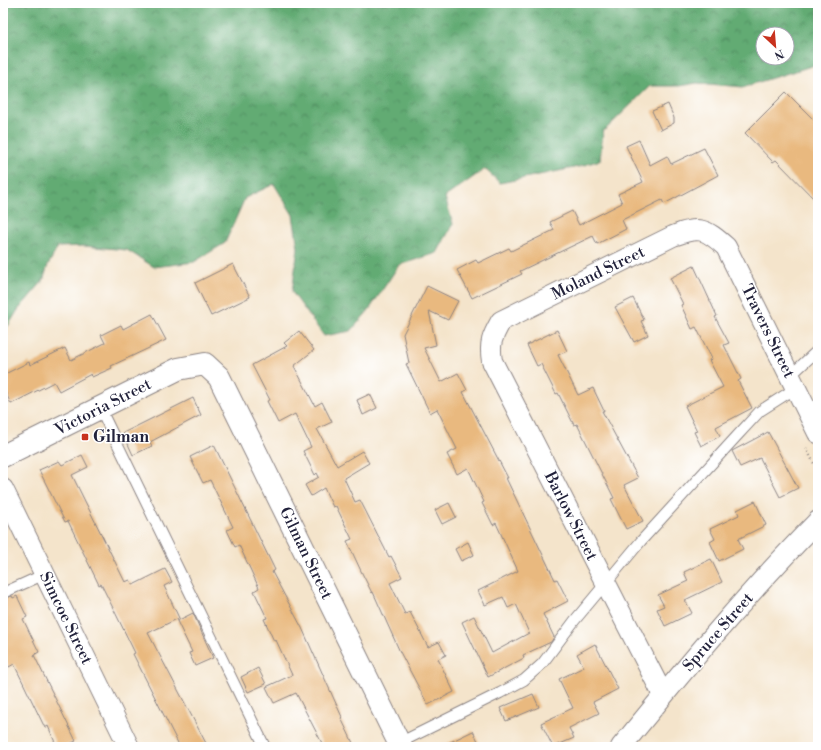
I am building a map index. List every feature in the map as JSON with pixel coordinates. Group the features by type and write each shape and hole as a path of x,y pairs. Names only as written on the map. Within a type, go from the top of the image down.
{"street":[{"name":"Moland Street","path":"493,334 501,321 673,236 692,229 711,234"},
{"name":"Travers Street","path":"711,234 726,247 818,434"},
{"name":"Barlow Street","path":"493,334 490,346 492,361 663,695"},
{"name":"Victoria Street","path":"3,456 178,369 205,364"},
{"name":"Gilman Street","path":"205,364 219,377 400,745"},
{"name":"Simcoe Street","path":"3,489 130,747"},
{"name":"Spruce Street","path":"621,747 663,695 788,552 818,521"}],"lane":[{"path":"400,745 524,680 542,664 575,620 641,541 760,411 793,382 818,350"},
{"path":"100,408 265,747"},
{"path":"3,593 45,574"}],"green space":[{"path":"3,3 818,3 818,64 743,87 697,83 679,86 650,86 603,132 600,160 578,167 500,183 485,169 445,197 453,224 437,253 399,265 369,310 351,331 324,336 292,292 298,248 293,215 274,184 245,198 225,243 194,262 154,267 127,250 84,246 58,247 48,265 43,281 18,310 8,326 3,329"}],"building":[{"path":"786,92 818,124 818,203 776,160 773,162 745,133"},
{"path":"668,104 674,118 674,123 661,130 652,111"},
{"path":"639,140 650,165 667,156 671,164 704,148 718,175 664,204 662,200 622,220 626,229 597,244 593,236 520,271 522,274 472,298 457,270 476,260 478,263 509,248 511,251 554,230 550,222 572,211 579,225 622,203 618,194 643,182 626,146"},
{"path":"233,264 250,297 211,316 195,283"},
{"path":"694,266 717,316 715,317 729,343 724,345 741,379 738,381 752,408 716,427 720,436 701,446 694,432 697,431 685,406 723,387 709,360 712,359 696,327 692,329 681,305 683,304 670,278"},
{"path":"427,286 458,301 448,320 429,311 436,345 424,348 441,382 458,373 467,390 463,392 508,478 506,478 555,580 557,579 568,601 543,614 554,637 551,642 523,655 524,658 488,677 462,622 474,616 492,653 529,633 516,604 508,608 503,597 485,605 478,591 518,571 496,523 493,525 482,503 484,502 468,468 457,474 447,454 457,449 437,409 430,413 406,364 409,363 403,334"},
{"path":"633,298 644,320 641,321 648,335 634,342 615,307"},
{"path":"152,314 166,340 111,366 112,368 92,377 91,374 59,391 54,382 11,404 3,387 3,375 29,362 30,365 65,348 71,360 105,343 101,335 121,325 123,329"},
{"path":"557,330 567,351 558,355 578,395 593,388 604,411 602,411 638,478 624,485 643,521 626,529 611,499 614,498 577,424 574,425 541,364 537,366 527,345"},
{"path":"299,331 314,350 294,366 315,406 322,402 332,422 317,429 337,466 362,451 369,463 344,478 355,502 360,500 389,557 391,556 402,577 390,583 405,614 410,612 428,647 439,642 446,655 438,659 454,692 428,705 400,652 373,592 372,593 347,541 352,539 336,506 333,507 324,488 311,496 305,485 319,477 317,473 315,475 303,451 311,447 295,414 278,423 267,401 270,400 252,365 287,346 284,343"},
{"path":"370,394 377,408 363,415 357,400"},
{"path":"193,398 201,415 150,442 152,446 133,455 123,433"},
{"path":"768,432 798,488 780,497 760,458 740,467 732,451"},
{"path":"214,445 275,570 272,572 302,628 342,717 341,718 353,743 346,747 324,747 296,693 274,703 266,687 292,675 276,640 274,641 264,619 267,618 254,591 259,588 239,545 235,547 227,530 233,527 210,480 203,483 190,457"},
{"path":"82,455 88,467 72,475 125,582 130,580 133,585 165,569 172,582 164,586 179,618 148,633 208,747 180,747 133,654 135,653 101,584 99,585 68,521 65,522 39,470 59,461 62,465"},
{"path":"755,501 766,525 738,539 743,549 719,561 710,542 715,539 710,529 739,515 737,510"},
{"path":"449,503 456,517 442,524 435,510"},
{"path":"468,542 474,555 461,561 455,549"},
{"path":"711,559 722,582 685,600 692,613 665,626 657,609 664,606 658,595 688,581 684,572"},
{"path":"12,596 13,598 17,596 27,617 23,619 39,652 34,655 76,741 63,747 57,747 48,726 45,728 14,664 9,667 3,656 3,599"},
{"path":"193,613 213,658 195,666 189,653 192,652 177,621"},
{"path":"595,644 618,689 593,702 599,713 569,728 574,738 553,747 541,723 573,708 559,679 584,667 577,654"},
{"path":"258,668 266,684 248,692 241,677"},
{"path":"533,694 539,707 506,721 500,708"},
{"path":"473,731 481,747 440,747"}],"place":[{"name":"Gilman","path":"85,437"}]}
